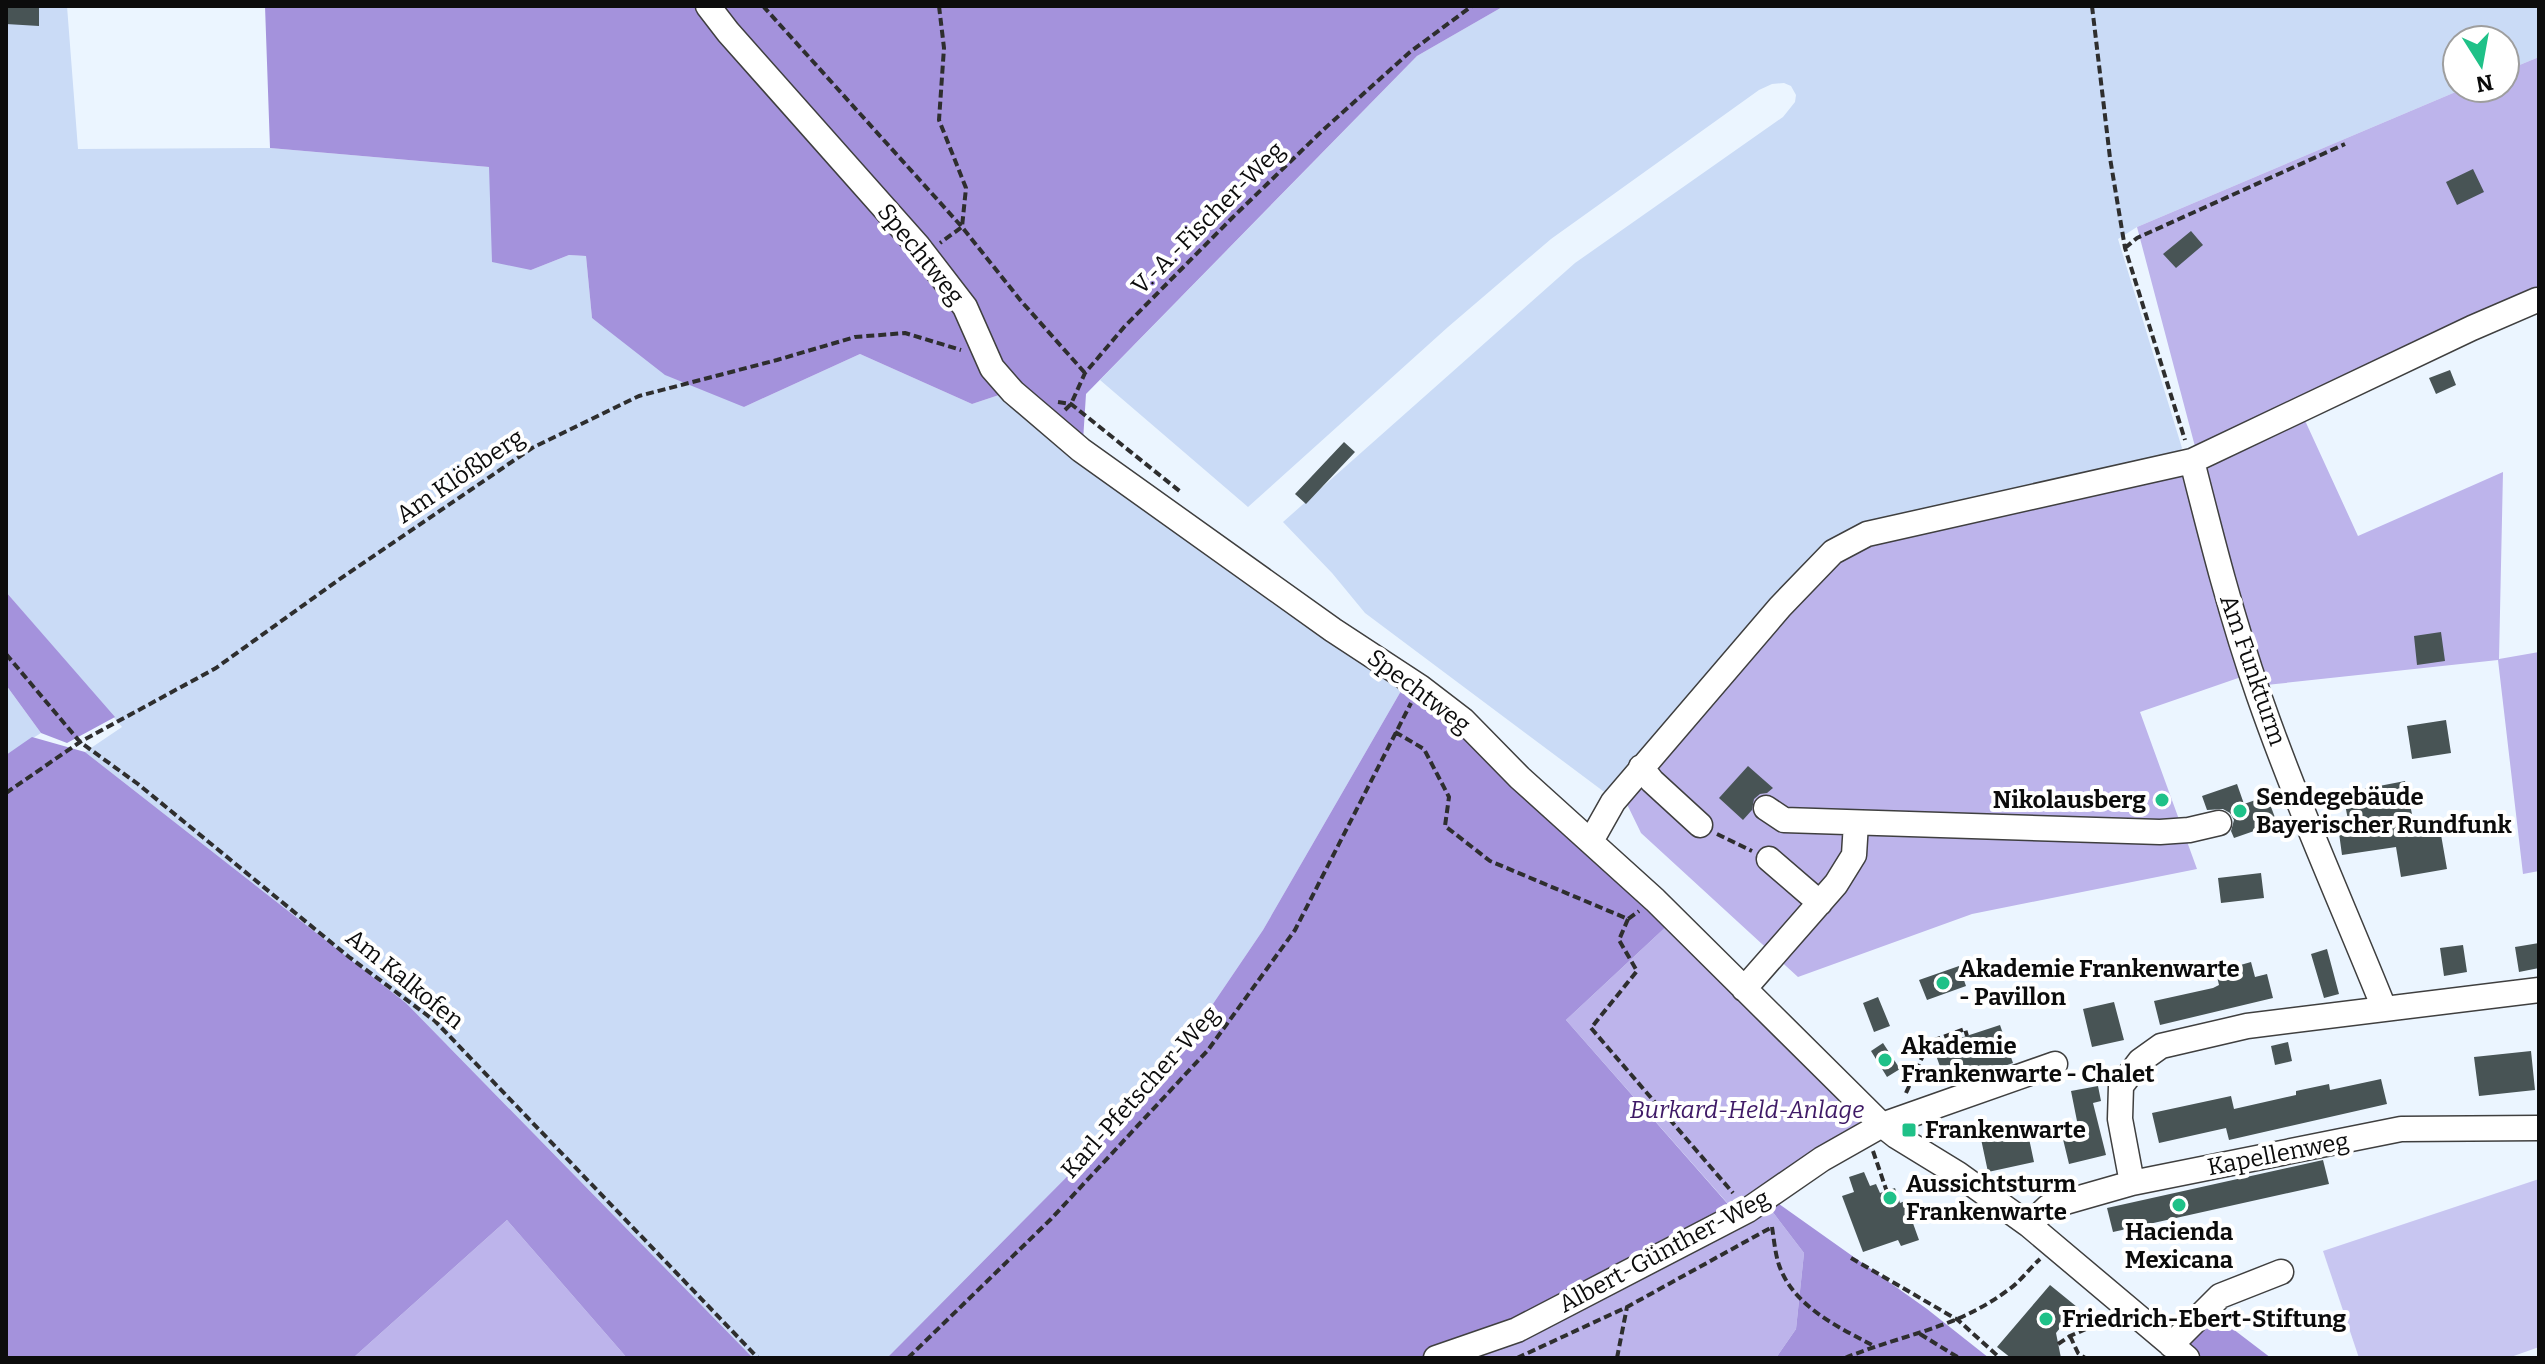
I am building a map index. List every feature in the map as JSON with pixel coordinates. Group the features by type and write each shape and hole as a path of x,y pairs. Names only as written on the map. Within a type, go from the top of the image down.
{"street":[{"name":"Spechtweg","path":"708,6 918,246 965,307 988,359 1013,392 1081,450 1463,720 1520,778 1655,900 1881,1126 1958,1174 2029,1225 2179,1352"},
{"path":"1591,841 1613,802 1641,767 1780,607 1833,552 1867,534 2192,461 2537,300"},
{"name":"Am Funkturm","path":"2192,461 2223,582 2259,696 2384,1008"},
{"path":"1641,767 1700,825"},
{"path":"1766,808 1784,820 1856,823 2160,832 2219,823"},
{"path":"1744,989 1836,884 1854,855 1856,823"},
{"path":"1769,859 1820,903"},
{"path":"2132,1183 2120,1119 2121,1086 2140,1061 2161,1046 2247,1026 2539,990"},
{"name":"Albert-Günther-Weg","path":"1436,1358 1517,1330 1748,1210 1822,1159 1881,1126 2055,1064"},
{"name":"Kapellenweg","path":"2029,1225 2048,1207 2132,1183 2401,1129 2539,1128"},
{"path":"2179,1352 2220,1296 2281,1272"}],"path":[{"path":"763,6 962,227 1021,301 1085,373"},
{"path":"939,6 944,48 939,120 966,188 962,227"},
{"name":"V.-A.-Fischer-Weg","path":"1154,470 1071,404 1085,373 1125,326 1323,130 1410,52 1472,6"},
{"path":"2092,6 2110,158 2125,248 2192,461"},
{"path":"2125,248 2137,238 2345,144"},
{"name":"Am Klößberg","path":"6,793 80,742 216,668 532,448 639,396 855,337 905,333 988,359"},
{"name":"Am Kalkofen","path":"6,654 80,742 138,784 349,957 435,1021 758,1358"},
{"name":"Karl-Pfetscher-Weg","path":"908,1358 1051,1219 1208,1050 1295,930 1420,687"},
{"path":"1395,732 1424,749 1449,797 1445,826 1490,861 1628,919"},
{"path":"1700,825 1769,859"},
{"path":"1655,900 1628,919 1619,940 1637,971 1591,1028 1748,1210"},
{"path":"1887,1192 1881,1126 1929,1042 1965,1029 1967,1036"},
{"path":"1517,1358 1627,1307 1772,1227 1780,1267 1795,1295 1812,1309 1874,1346"},
{"path":"1845,1358 1958,1320 2010,1289 2054,1248"},
{"path":"1851,1258 1958,1320 2000,1358"},
{"path":"2058,1344 2104,1321 2119,1302"},
{"path":"1617,1358 1627,1307"},
{"path":"1920,1333 1959,1358"},
{"path":"2070,1336 2078,1353 2085,1358"}],"shaded area":[{"path":"6,6 67,6 78,149 270,148 489,167 531,270 569,255 586,256 592,318 744,407 860,354 972,404 1002,394 1405,684 1263,930 1158,1085 887,1358 753,1358 406,1003 85,752 122,727 6,592"},
{"path":"265,6 1504,6 1417,56 1086,394 1083,441 1002,394 972,404 860,354 744,407 665,375 592,318 586,256 569,255 531,270 492,262 489,167 270,148"},
{"path":"1504,6 2539,6 2539,57 2521,64 2521,24 2441,24 2441,98 2137,227 2118,239 2182,448 2175,457 1856,531 1607,794 1365,613 1283,522 1575,263 1783,117 1795,102 1796,95 1791,86 1772,84 1759,90 1551,239 1248,507 1100,380 1417,56"},
{"path":"6,592 115,717 67,743 41,733 6,685"},
{"path":"1405,684 1585,843 1670,923 1566,1020 1741,1219 1775,1201 1927,1309 1989,1358 1776,1358 1796,1329 1804,1253 1772,1211 1522,1341 1474,1358 887,1358 1158,1085 1263,930"},
{"path":"6,685 41,733 6,755"},
{"path":"32,737 85,752 406,1003 753,1358 627,1358 507,1220 353,1358 6,1358 6,755"},
{"path":"2539,1179 2539,1347 2508,1358 2359,1358 2323,1251"},
{"path":"2212,1313 2271,1358 2173,1358"}],"green space":[{"path":"2539,57 2539,295 2302,414 2358,536 2503,472 2499,659 2539,652 2539,871 2523,874 2498,660 2266,685 2202,473 2137,227 2441,98 2441,104 2521,104 2521,64"},
{"path":"2189,471 2244,676 2140,712 2197,869 1972,914 1798,977 1641,833 1623,796 1805,591 1851,554 1889,536"},
{"name":"Burkard-Held-Anlage","path":"1670,923 1869,1124 1737,1214 1566,1020"},
{"path":"1772,1211 1804,1253 1796,1329 1776,1358 1474,1358 1522,1341"},
{"path":"507,1220 627,1358 353,1358"}],"building":[{"path":"6,6 39,6 39,26 6,24"},
{"path":"2473,169 2484,192 2457,205 2446,182"},
{"path":"2191,231 2203,245 2176,268 2163,254"},
{"path":"2450,370 2456,385 2436,394 2429,378"},
{"path":"1344,442 1355,452 1306,504 1295,494"},
{"path":"2441,632 2445,661 2417,665 2414,636"},
{"path":"2446,720 2451,753 2412,759 2407,726"},
{"path":"1748,766 1773,788 1754,799 1752,810 1743,820 1719,798"},
{"path":"2405,781 2416,833 2440,829 2447,869 2401,877 2396,847 2342,855 2339,833 2350,831 2343,793"},
{"name":"Sendegebäude Bayerischer Rundfunk","path":"2237,784 2244,804 2267,796 2277,823 2234,838 2231,831 2234,820 2230,813 2223,809 2207,810 2202,796"},
{"path":"2261,873 2264,898 2221,903 2218,878"},
{"path":"2539,943 2539,968 2519,972 2515,947"},
{"path":"2463,945 2467,972 2444,976 2440,948"},
{"path":"2327,949 2339,994 2324,998 2311,954"},
{"path":"2251,962 2255,977 2267,974 2273,998 2160,1025 2154,1001 2213,988 2219,985 2216,972"},
{"name":"Akademie Frankenwarte - Pavillon","path":"1959,966 1966,986 1927,1000 1919,980"},
{"path":"1878,997 1890,1026 1874,1032 1863,1003"},
{"path":"2114,1002 2124,1040 2092,1047 2083,1009"},
{"path":"2000,1025 2013,1063 1947,1086 1933,1047"},
{"path":"2288,1042 2292,1061 2275,1065 2271,1046"},
{"name":"Akademie Frankenwarte - Chalet","path":"1883,1043 1900,1069 1887,1077 1871,1051"},
{"path":"2531,1051 2535,1090 2479,1096 2474,1057"},
{"path":"2381,1079 2387,1104 2229,1140 2226,1128 2159,1143 2152,1113 2231,1096 2234,1109 2329,1084 2330,1090"},
{"path":"2098,1086 2101,1101 2093,1103 2106,1155 2069,1164 2062,1135 2079,1131 2071,1091"},
{"path":"2027,1129 2034,1162 1988,1172 1981,1139"},
{"name":"Hacienda Mexicana","path":"2323,1160 2329,1184 2113,1232 2107,1208"},
{"path":"1864,1172 1870,1186 1876,1184 1880,1193 1895,1188 1900,1203 1905,1201 1919,1240 1901,1246 1898,1240 1863,1252 1842,1196 1854,1192 1849,1177"},
{"path":"2050,1285 2077,1307 2056,1333 2061,1358 2011,1358 1997,1347"}],"place":[{"name":"Nikolausberg","path":"2162,800"},
{"name":"Sendegebäude Bayerischer Rundfunk","path":"2240,811"},
{"name":"Akademie Frankenwarte - Pavillon","path":"1943,983"},
{"name":"Akademie Frankenwarte - Chalet","path":"1885,1060"},
{"name":"Frankenwarte","path":"1909,1130"},
{"name":"Aussichtsturm Frankenwarte","path":"1890,1198"},
{"name":"Hacienda Mexicana","path":"2179,1205"},
{"name":"Friedrich-Ebert-Stiftung","path":"2046,1319"}]}
